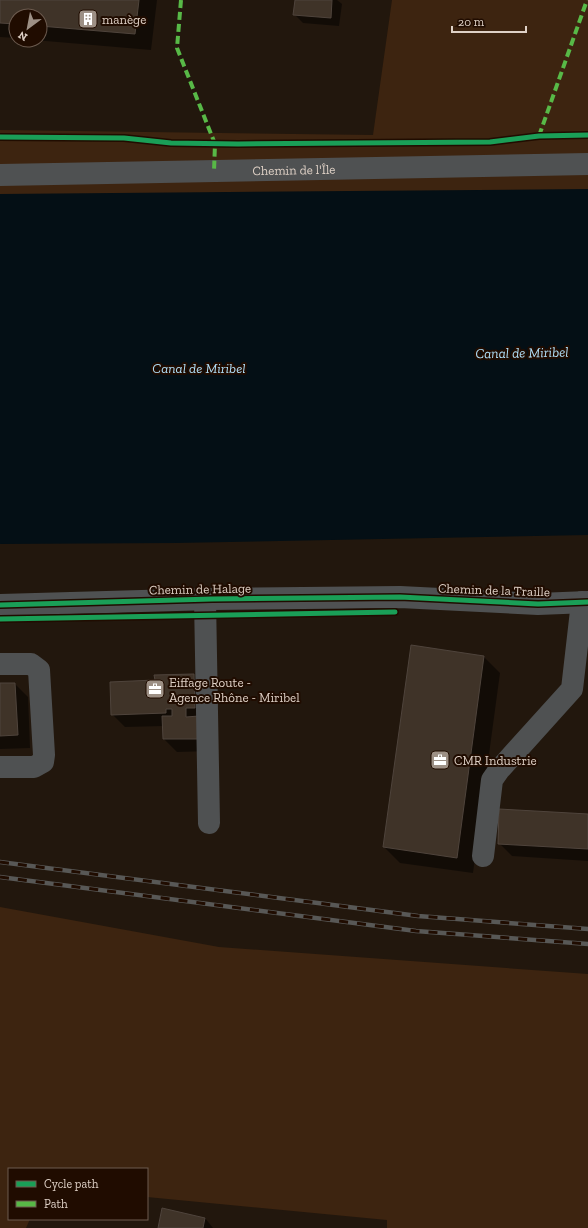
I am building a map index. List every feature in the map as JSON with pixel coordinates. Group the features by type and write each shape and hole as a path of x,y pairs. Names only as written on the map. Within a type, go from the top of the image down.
{"street":[{"name":"Chemin de l'Île","path":"0,175 588,164"},
{"name":"Chemin de Halage","path":"0,605 205,599 400,596"},
{"name":"Chemin de la Traille","path":"400,596 538,604 585,602"},
{"path":"205,599 209,823"},
{"path":"483,856 492,780 499,770 572,689 585,602"},
{"path":"0,664 31,664 40,670 44,755 43,762 34,767 0,767"}],"shaded area":[{"path":"392,0 588,0 588,210 0,205 0,130 373,135"},
{"path":"0,907 219,947 588,974 588,1228 387,1228 387,1220 148,1197 148,1168 8,1168 8,1220 30,1220 26,1228 0,1228"}],"water":[{"name":"Canal de Miribel","path":"588,189 588,535 175,543 0,544 0,194"}],"building":[{"name":"manège","path":"0,0 139,0 135,34 48,27 48,8 8,8 8,24 0,23"},
{"path":"295,0 332,0 331,18 293,15"},
{"path":"411,645 484,656 457,858 383,847"},
{"path":"194,674 195,708 186,708 186,717 199,716 200,739 163,739 162,716 172,716 172,709 166,709 166,713 111,715 110,682 155,680 154,675"},
{"path":"0,683 15,683 18,735 0,736"},
{"path":"499,809 588,814 588,849 498,844"},
{"path":"162,1208 205,1218 203,1228 158,1228"}],"railway":[{"path":"0,862 418,916 588,929"},
{"path":"0,877 416,931 588,944"}],"marked path":[{"path":"181,0 177,48 215,144 214,171"},
{"path":"539,136 587,0"}],"cycle path":[{"path":"0,137 124,138 171,143 238,144 490,142 539,136 588,135"},
{"path":"0,605 212,599 400,597 538,604 588,602"},
{"path":"0,619 395,612"}],"place":[{"name":"manège","path":"88,19"},
{"name":"Eiffage Route - Agence Rhône - Miribel","path":"155,689"},
{"name":"CMR Industrie","path":"440,760"}]}
